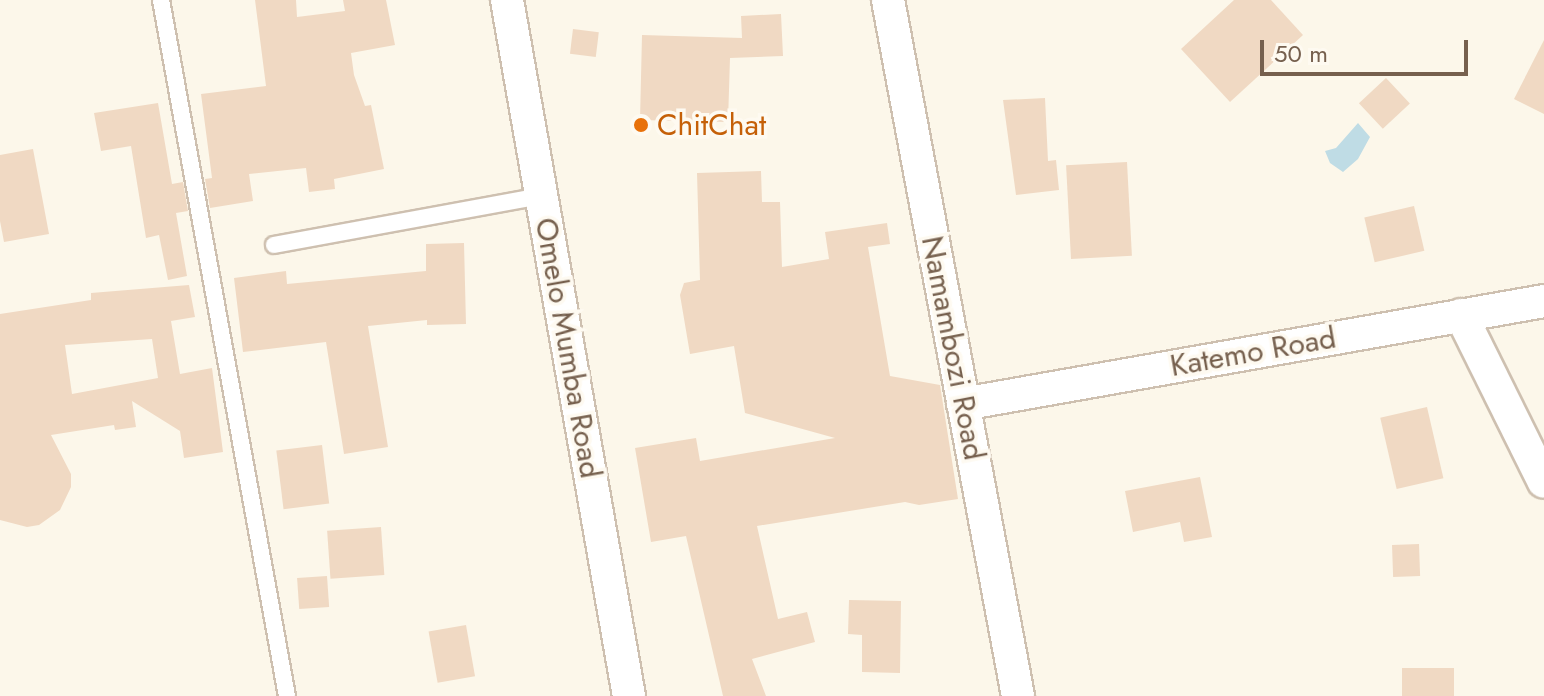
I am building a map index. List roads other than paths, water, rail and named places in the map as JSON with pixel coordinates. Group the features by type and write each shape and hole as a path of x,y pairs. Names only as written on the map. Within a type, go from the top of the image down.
{"street":[{"name":"Omelo Mumba Road","path":"507,0 629,696"},
{"name":"Namambozi Road","path":"888,0 1018,696"},
{"name":"Katemo Road","path":"963,404 1544,301"},
{"path":"1461,315 1544,482"}],"lane":[{"path":"161,0 287,696"},
{"path":"274,245 541,196"}],"water":[{"path":"1358,123 1370,137 1358,159 1343,172 1330,163 1325,151 1336,148"}],"place":[{"name":"ChitChat","path":"641,125"}]}
